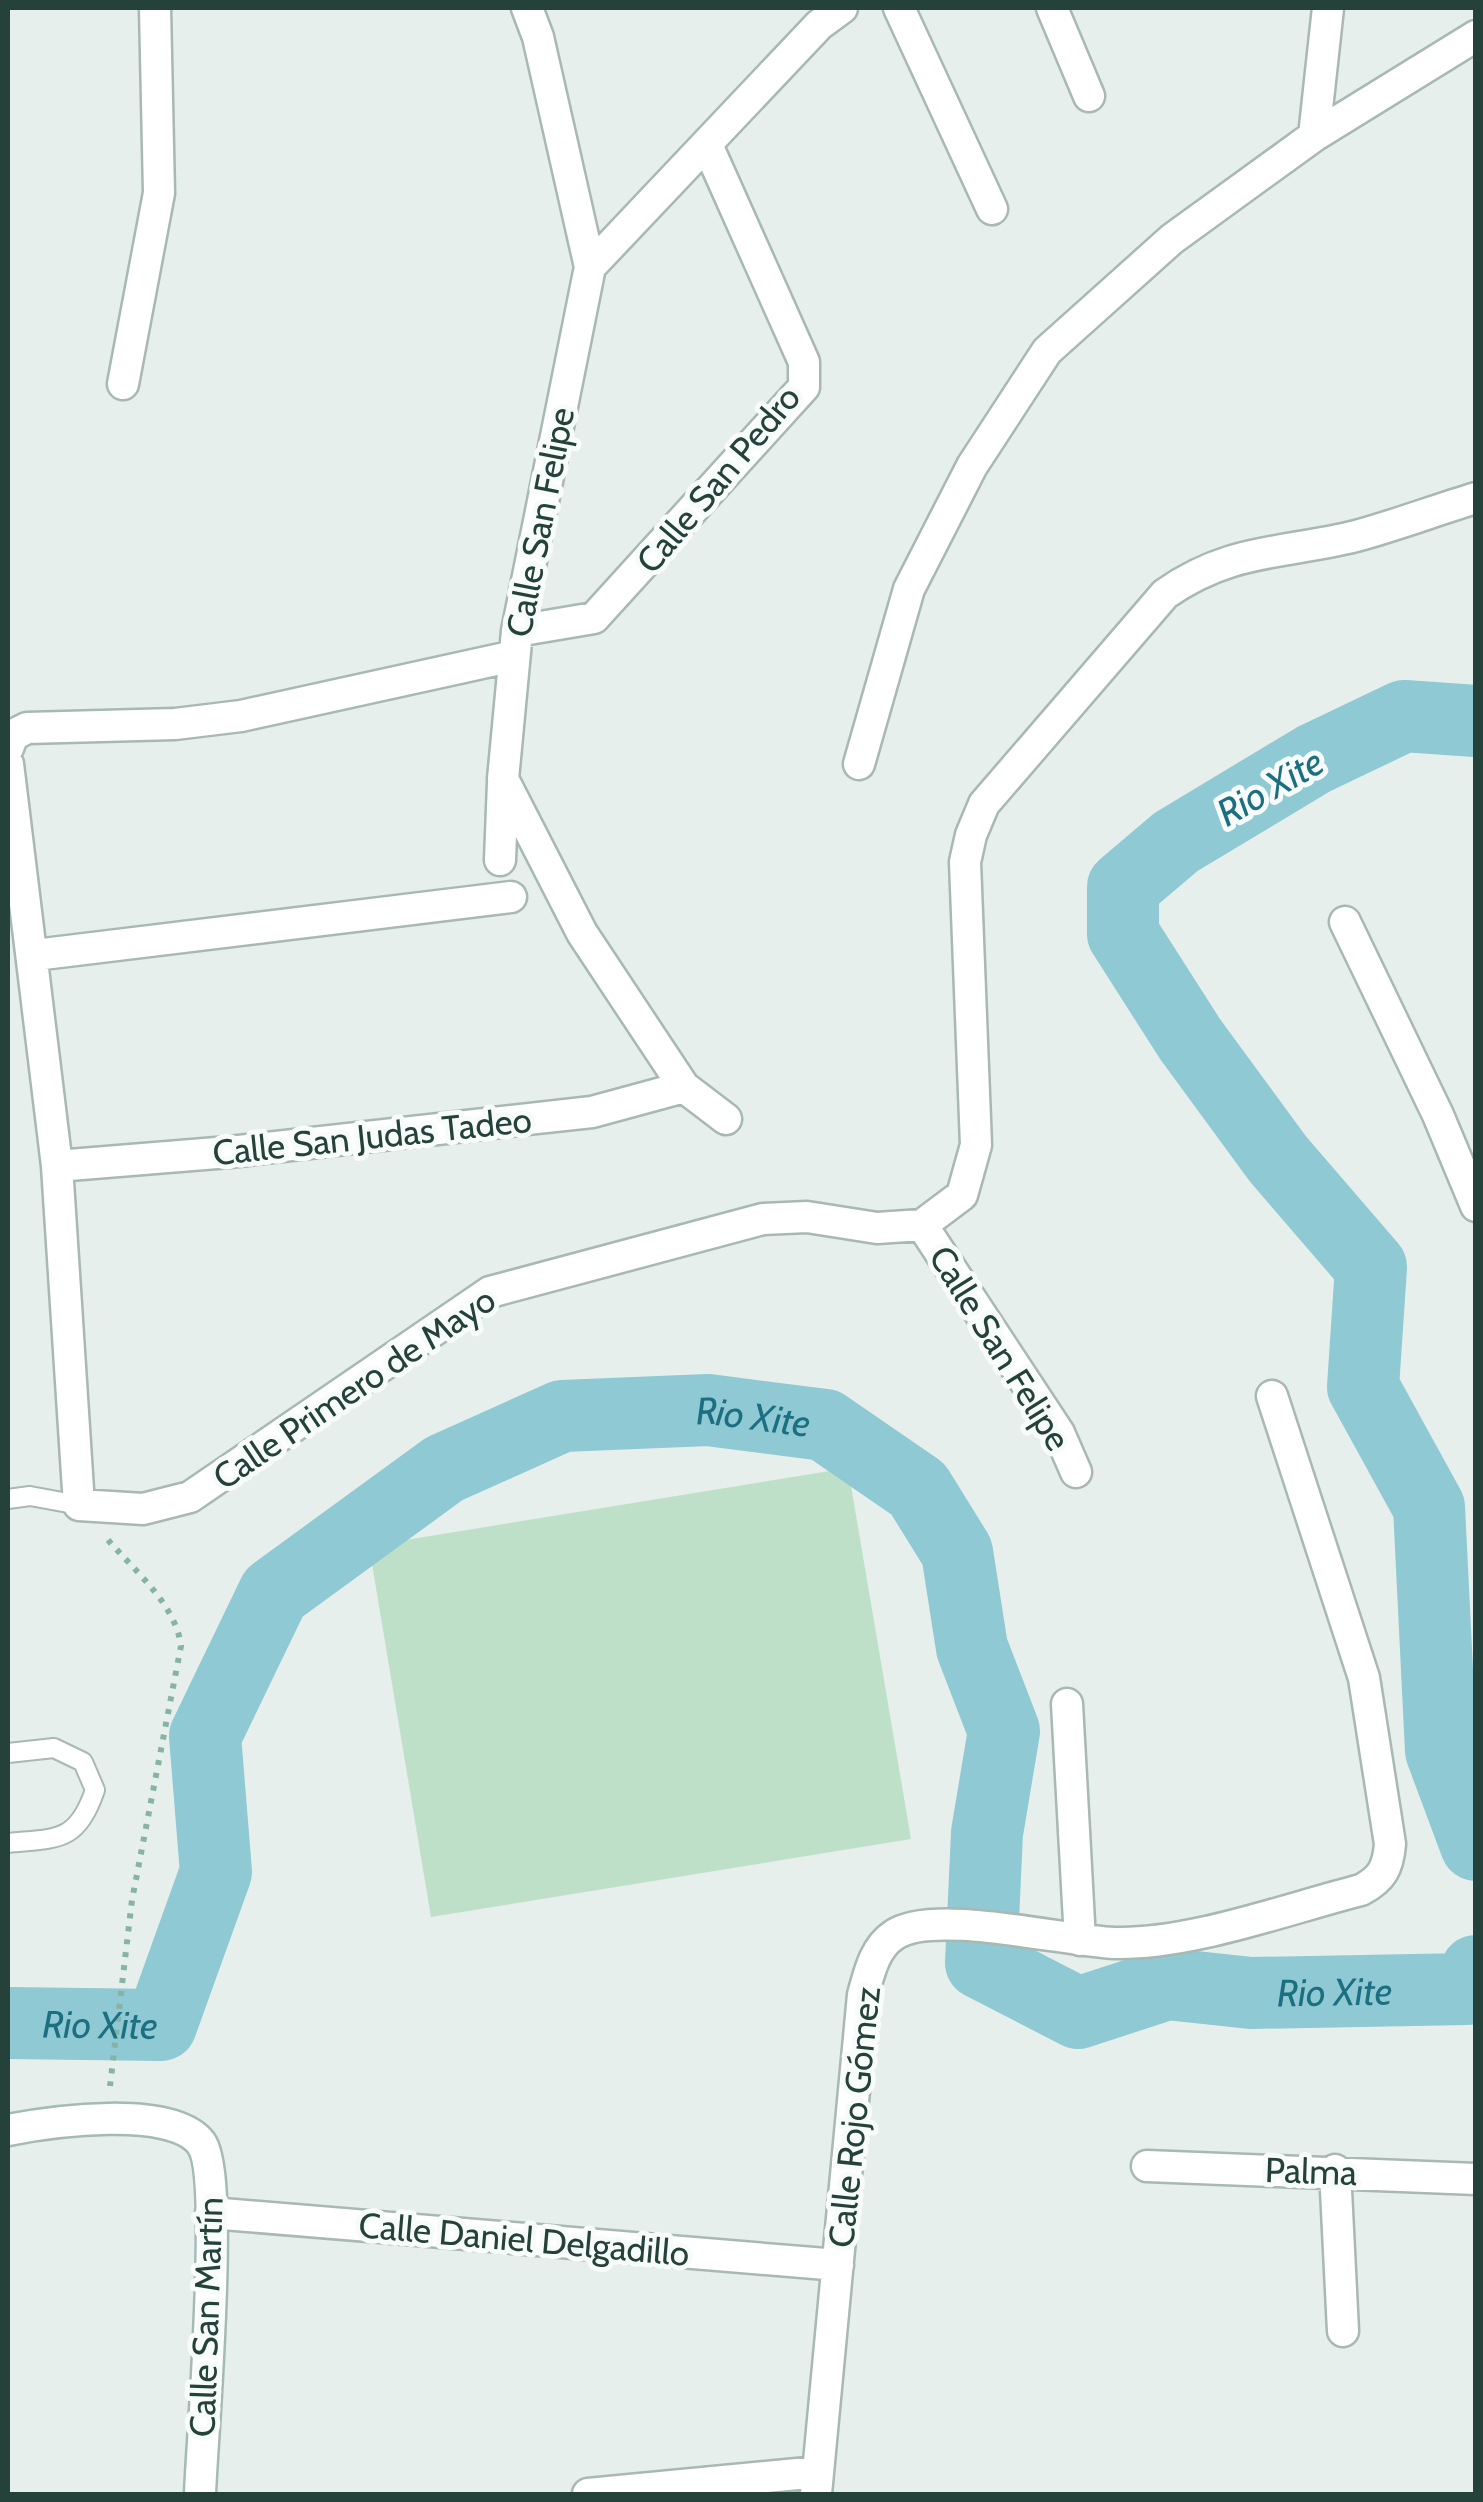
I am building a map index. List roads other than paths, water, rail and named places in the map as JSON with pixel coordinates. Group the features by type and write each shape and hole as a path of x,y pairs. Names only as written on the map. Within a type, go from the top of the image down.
{"street":[{"path":"123,384 159,193 154,8"},
{"name":"Calle San Felipe","path":"500,860 516,644 590,267 538,37 526,8"},
{"path":"899,8 992,209"},
{"path":"1052,8 1089,96"},
{"path":"1314,136 1328,8"},
{"path":"590,267 708,147 826,13"},
{"path":"859,764 909,589 972,466 1047,351 1172,239 1314,136 1476,36"},
{"name":"Calle San Pedro","path":"516,644 594,618 804,387 804,362 708,147"},
{"path":"922,1225 962,1195 976,1146 965,862 984,804 1165,594 1194,573 1227,559 1354,536 1476,498"},
{"path":"79,1504 58,1166 9,749 27,728 175,724 242,716 516,644"},
{"path":"503,779 582,933 684,1087 726,1118"},
{"path":"35,955 511,896"},
{"path":"1345,922 1438,1115 1476,1206"},
{"name":"Calle San Judas Tadeo","path":"58,1166 230,1152 592,1112 684,1087"},
{"name":"Calle Primero de Mayo","path":"79,1504 143,1509 190,1497 490,1292 520,1282 762,1219 807,1218 876,1228 922,1225"},
{"name":"Calle San Felipe","path":"922,1225 1060,1433 1076,1472"},
{"name":"Calle Rojo Gómez","path":"817,2484 863,1995 873,1960 894,1934 937,1925 1029,1931 1117,1943 1202,1930 1361,1890 1378,1881 1389,1864 1390,1844 1364,1678 1272,1396"},
{"path":"1067,1704 1080,1940"},
{"name":"Calle San Martín","path":"8,2130 107,2117 175,2128 200,2142 210,2166 211,2213 200,2494"},
{"name":"Palma","path":"1147,2166 1335,2170 1476,2180"},
{"path":"1335,2170 1342,2331"},
{"name":"Calle Daniel Delgadillo","path":"211,2213 838,2265"},
{"path":"588,2494 817,2484"}],"lane":[{"path":"8,1499 30,1496 79,1504"},
{"path":"8,1752 54,1748 83,1762 95,1790 85,1821 58,1838 8,1844"}],"waterway":[{"name":"Rio Xite","path":"1476,721 1404,716 1314,759 1176,842 1123,887 1123,934 1190,1039 1278,1159 1371,1267 1363,1387 1429,1507 1441,1751 1476,1845"},
{"name":"Rio Xite","path":"8,2023 161,2025 216,1872 205,1736 274,1593 444,1469 562,1416 708,1410 825,1425 918,1489 957,1552 972,1648 1004,1731 987,1833 981,1963 1078,2013 1167,1984 1251,1993 1467,1989 1476,1971"}]}
